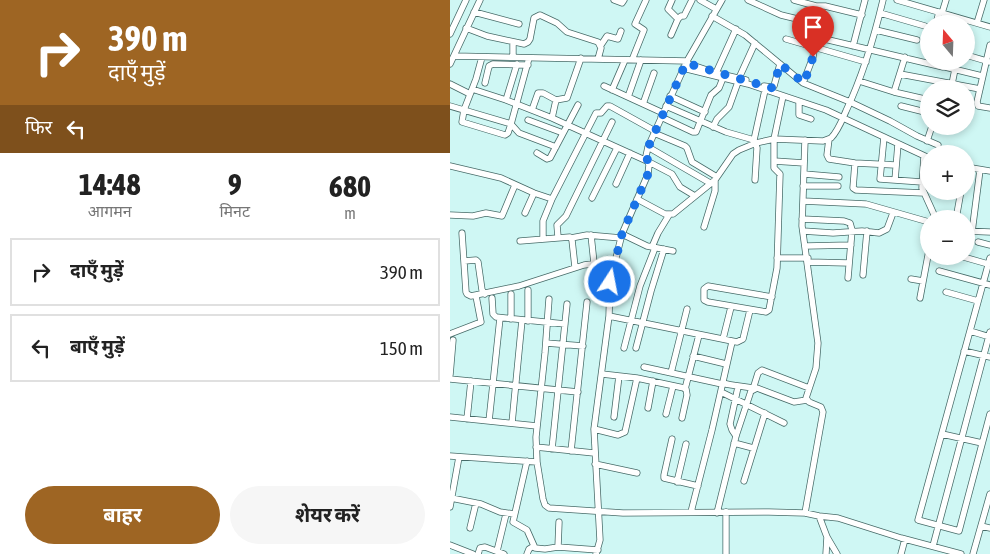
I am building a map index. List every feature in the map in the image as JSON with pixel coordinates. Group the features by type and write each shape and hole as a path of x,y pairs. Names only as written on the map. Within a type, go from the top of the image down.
{"street":[{"path":"450,34 466,0"},
{"path":"450,64 480,0"},
{"path":"614,0 622,3 624,0"},
{"path":"612,90 644,31 643,28 635,25 646,0"},
{"path":"672,0 668,10 678,19"},
{"path":"671,35 678,19 680,16 684,16 692,0"},
{"path":"700,0 716,9"},
{"path":"527,461 513,522 527,530 534,546 544,552 558,547 597,552 600,544 594,429 614,261 622,236 648,174 649,169 646,156 654,132 685,64 722,0"},
{"path":"748,0 760,7 792,18 817,23 815,47 804,83"},
{"path":"760,7 763,0"},
{"path":"794,0 862,15"},
{"path":"853,46 865,0"},
{"path":"624,348 653,247 658,233 669,215 677,212 714,180 733,154 755,142 774,139 823,141 834,135 866,62 883,0"},
{"path":"897,0 946,15"},
{"path":"941,13 946,0"},
{"path":"984,0 977,23 990,26"},
{"path":"474,12 519,24"},
{"path":"880,13 920,25"},
{"path":"466,28 478,33 524,44 528,42 534,18 538,15 557,23 567,32 598,42 601,45"},
{"path":"712,16 736,29 804,83 850,102 927,142 938,145"},
{"path":"716,73 736,29"},
{"path":"876,30 917,40"},
{"path":"598,59 601,45 608,36 618,39 621,31"},
{"path":"816,37 920,61"},
{"path":"786,39 866,62"},
{"path":"513,42 513,57"},
{"path":"713,127 717,119 729,107 755,43"},
{"path":"990,45 988,62 982,76 977,102 978,106 990,108"},
{"path":"454,56 641,60 685,64 771,88 774,86 780,64"},
{"path":"482,57 464,110 462,122 505,135 508,133 511,124 529,58"},
{"path":"894,92 905,57"},
{"path":"532,110 538,93 556,100 566,98 581,58"},
{"path":"975,58 988,62"},
{"path":"628,97 641,60"},
{"path":"506,100 517,64"},
{"path":"685,64 723,78 739,80 799,102 844,115 920,154"},
{"path":"485,83 491,65 528,65"},
{"path":"959,70 982,76"},
{"path":"643,104 654,73"},
{"path":"900,74 926,80"},
{"path":"604,86 643,104 693,132 696,131 705,112 711,94 719,88 723,78"},
{"path":"859,81 920,98"},
{"path":"450,84 471,92 517,104 630,153 672,174 680,187 695,196"},
{"path":"975,88 980,89"},
{"path":"755,180 755,142 766,90"},
{"path":"670,96 705,112"},
{"path":"772,297 708,286 705,287 703,296 705,301 768,312 772,297 777,258 780,174 774,168 774,139 783,96"},
{"path":"552,118 556,100"},
{"path":"799,102 799,115 811,119"},
{"path":"537,153 549,159 578,105"},
{"path":"543,238 542,221 552,199 596,113 602,113 608,106 654,132 685,146 692,162 714,180 715,190 704,227"},
{"path":"666,106 700,122 755,142"},
{"path":"901,106 920,111"},
{"path":"451,109 464,110 511,124 519,133 556,147"},
{"path":"528,120 563,133"},
{"path":"558,237 557,225 566,216 612,122"},
{"path":"927,142 929,135"},
{"path":"884,137 880,179 920,182"},
{"path":"829,139 827,156 829,159 855,163 896,165"},
{"path":"804,140 802,219 818,343 816,368 807,400"},
{"path":"895,180 898,144"},
{"path":"648,147 714,180"},
{"path":"592,198 616,148"},
{"path":"616,184 630,153"},
{"path":"774,161 804,163"},
{"path":"855,163 853,188 856,190 920,193"},
{"path":"450,166 493,176 534,194 552,199"},
{"path":"975,169 990,171"},
{"path":"973,210 980,170"},
{"path":"804,174 839,177"},
{"path":"450,215 473,216 486,213 502,216 515,185"},
{"path":"803,186 838,186"},
{"path":"525,214 534,194"},
{"path":"637,199 669,215"},
{"path":"803,201 866,204 920,220"},
{"path":"803,231 833,233 852,230 884,232 887,230 893,213"},
{"path":"802,219 850,223 852,230 848,278"},
{"path":"975,231 990,230"},
{"path":"863,276 867,231"},
{"path":"462,233 467,294 471,296 532,283 575,267 614,261"},
{"path":"520,241 558,237 571,238 581,235 622,236 653,247 673,251"},
{"path":"591,235 594,263"},
{"path":"571,238 575,267"},
{"path":"978,242 990,245"},
{"path":"806,246 851,245"},
{"path":"636,348 664,249"},
{"path":"777,258 849,263"},
{"path":"975,259 989,261 918,519 956,531 960,529 990,414"},
{"path":"464,261 476,260 478,262 482,290 485,294"},
{"path":"920,298 926,265"},
{"path":"939,271 990,285"},
{"path":"911,279 923,281"},
{"path":"512,423 528,290"},
{"path":"946,292 978,301"},
{"path":"510,294 511,319"},
{"path":"450,334 481,322 476,296"},
{"path":"492,298 496,318 565,324"},
{"path":"549,300 536,447 543,499 545,505 549,508 623,513 805,513 838,518 961,554"},
{"path":"571,451 587,302"},
{"path":"552,449 567,304"},
{"path":"723,339 731,307"},
{"path":"671,373 687,308"},
{"path":"608,316 732,342 740,342 743,339 750,310"},
{"path":"489,421 500,318"},
{"path":"932,546 960,438 990,335 970,331"},
{"path":"682,418 687,394 685,388 699,334"},
{"path":"453,340 450,377 471,381 578,392"},
{"path":"691,512 732,342"},
{"path":"546,343 583,346"},
{"path":"964,351 990,357"},
{"path":"693,356 726,364"},
{"path":"644,367 688,378 738,387 757,388 794,402 807,400 822,407 823,412 805,513"},
{"path":"717,513 736,436 758,373 762,370 810,388"},
{"path":"602,374 637,378 685,388"},
{"path":"614,417 619,376"},
{"path":"594,429 618,435 625,432 637,378"},
{"path":"467,419 471,381"},
{"path":"648,408 653,381"},
{"path":"666,414 673,386"},
{"path":"736,436 730,424 738,387"},
{"path":"721,392 784,423"},
{"path":"744,480 765,413"},
{"path":"450,417 537,426"},
{"path":"942,434 982,443"},
{"path":"672,439 664,477 677,482 698,486"},
{"path":"734,443 753,448"},
{"path":"677,482 686,444"},
{"path":"536,447 594,453"},
{"path":"450,456 537,462"},
{"path":"450,507 459,457"},
{"path":"595,464 637,473"},
{"path":"973,554 990,494"},
{"path":"451,498 476,503 506,514 514,514"},
{"path":"470,528 476,503"},
{"path":"726,512 726,554"},
{"path":"497,551 506,514"},
{"path":"819,516 827,537 837,554"},
{"path":"558,547 559,522"},
{"path":"981,526 990,528"},
{"path":"826,554 827,537"},
{"path":"901,554 905,539"},
{"path":"450,545 473,554"},
{"path":"527,554 529,549 534,546"},
{"path":"478,554 480,548 484,547 504,554"}],"route":[{"path":"610,282 622,234 648,174 649,165 646,152 686,63 771,88 774,86 780,64 794,77 804,83 813,57"}]}
